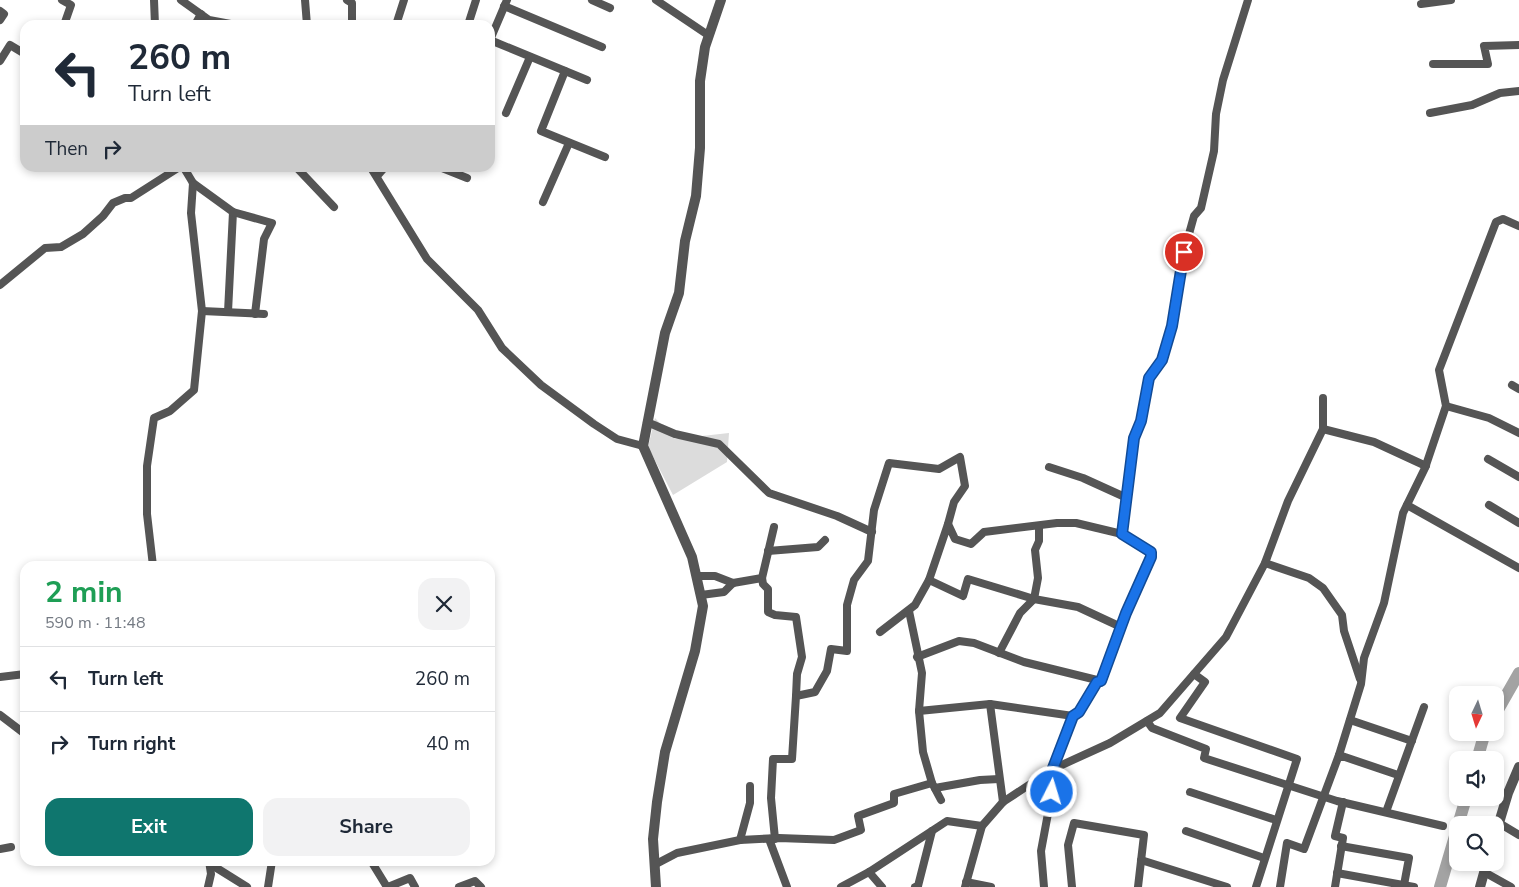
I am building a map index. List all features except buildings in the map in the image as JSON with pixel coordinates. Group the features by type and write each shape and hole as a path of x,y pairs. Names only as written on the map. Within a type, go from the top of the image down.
{"street":[{"path":"62,0 71,5 66,20"},
{"path":"154,0 155,20"},
{"path":"181,0 209,20"},
{"path":"305,0 306,20"},
{"path":"347,0 352,3 352,20"},
{"path":"398,20 404,0"},
{"path":"470,20 476,0"},
{"path":"592,0 610,8"},
{"path":"656,0 708,35"},
{"path":"656,887 656,864 652,838 665,752 695,651 703,606 692,557 642,446 665,333 679,293 685,241 696,196 700,148 700,81 708,35 720,0"},
{"path":"1122,534 1134,438 1141,421 1149,378 1162,360 1172,326 1184,252 1194,216 1201,208 1214,151 1216,114 1223,80 1248,0"},
{"path":"1421,4 1451,0"},
{"path":"495,28 505,3 602,47"},
{"path":"0,11 4,14 0,20"},
{"path":"198,20 201,14"},
{"path":"495,42 587,80"},
{"path":"0,61 10,45 20,51"},
{"path":"1432,64 1488,64 1484,46 1519,45"},
{"path":"506,113 530,57"},
{"path":"565,71 541,127 544,133 604,157"},
{"path":"1430,113 1472,105 1500,93 1519,91"},
{"path":"543,202 569,143"},
{"path":"0,285 46,248 61,248 84,234 103,216 113,202 131,198 172,172"},
{"path":"186,172 193,183 234,212 272,224 264,239 255,314"},
{"path":"301,172 334,207"},
{"path":"374,172 428,259 478,310 502,348 541,385 594,424 617,439 642,446"},
{"path":"377,176 380,172"},
{"path":"452,172 467,178"},
{"path":"152,561 147,514 147,466 154,418 170,411 194,390 202,311 191,213 193,183"},
{"path":"228,312 234,212"},
{"path":"1280,887 1287,843 1304,849 1350,720 1361,684 1364,658 1384,603 1403,513 1426,466 1446,406 1439,370 1496,222 1502,219 1519,226"},
{"path":"202,311 264,314"},
{"path":"992,887 966,885 982,826 1003,802 1053,768 1110,743 1160,714 1226,637 1265,563 1288,501 1323,429 1323,398"},
{"path":"1446,406 1489,418 1519,433"},
{"path":"647,422 675,434 719,444 769,493 837,516 872,532"},
{"path":"1323,429 1374,442 1426,466"},
{"path":"796,696 815,692 827,671 832,649 847,651 847,605 854,580 868,561 874,510 889,463 939,468 960,457 965,486 954,502 929,580 909,611 880,632"},
{"path":"1488,460 1519,477"},
{"path":"1049,467 1083,478 1126,498"},
{"path":"1407,505 1519,568"},
{"path":"1489,505 1519,523"},
{"path":"948,524 955,539 971,544 984,532 1076,523 1122,534 1151,552 1151,557 1121,627 1101,681 1097,682 1079,712 1073,716 1053,768 1052,792 1041,851 1044,887"},
{"path":"999,652 1020,612 1034,599 1038,578 1036,550 1039,542 1039,526"},
{"path":"774,528 762,578 763,584 768,589 768,612 775,615 796,617 802,657 797,674 792,759 773,759 771,798 772,839 787,887"},
{"path":"768,552 818,547 825,540"},
{"path":"1265,563 1309,578 1323,588 1342,615 1344,631 1361,684"},
{"path":"697,576 715,576 733,583 762,578"},
{"path":"929,580 963,596 968,579 1034,599 1078,607 1121,627"},
{"path":"701,595 724,592 733,583"},
{"path":"909,611 917,657 922,673 919,711 924,752 933,786 942,800"},
{"path":"917,657 959,641 974,643 1024,662 1097,682"},
{"path":"1194,674 1206,682 1180,718 1297,759 1256,887"},
{"path":"0,677 20,675"},
{"path":"919,711 990,704 1073,716"},
{"path":"990,704 1003,802"},
{"path":"1386,812 1424,708"},
{"path":"0,715 20,730"},
{"path":"1350,720 1412,741"},
{"path":"1147,721 1152,728 1206,749 1204,758 1343,802 1443,826"},
{"path":"1339,755 1398,775"},
{"path":"1502,816 1515,789 1519,767"},
{"path":"656,864 677,853 740,840 836,840 861,830 858,816 894,803 894,794 933,786 999,779"},
{"path":"740,840 750,803 750,786"},
{"path":"1190,792 1276,820"},
{"path":"1335,887 1343,838 1335,836 1343,802"},
{"path":"841,887 869,872 947,821 982,826"},
{"path":"1072,887 1068,845 1074,823 1144,835 1138,887"},
{"path":"1504,826 1519,835"},
{"path":"926,887 917,887 932,831"},
{"path":"1186,831 1264,858"},
{"path":"1341,846 1409,858 1404,885"},
{"path":"0,848 11,847"},
{"path":"1141,860 1227,887"},
{"path":"208,887 212,866"},
{"path":"217,866 247,887"},
{"path":"268,887 271,866"},
{"path":"374,866 387,887 410,878 415,887"},
{"path":"1480,887 1485,871"},
{"path":"1491,871 1511,887"},
{"path":"869,872 882,887"},
{"path":"1337,873 1414,887"},
{"path":"459,887 475,881 481,887"}],"shaded area":[{"path":"655,418 675,439 729,433 727,462 673,495 648,447"}],"waterway":[{"path":"1504,699 1519,673"},
{"path":"1480,751 1482,741"},
{"path":"1461,816 1464,806"},
{"path":"1440,887 1449,856"}],"route":[{"path":"1052,792 1053,768 1073,716 1077,715 1097,682 1101,681 1126,613 1151,557 1151,552 1122,534 1134,438 1141,421 1149,378 1162,360 1172,326 1183,271 1184,252"}]}
